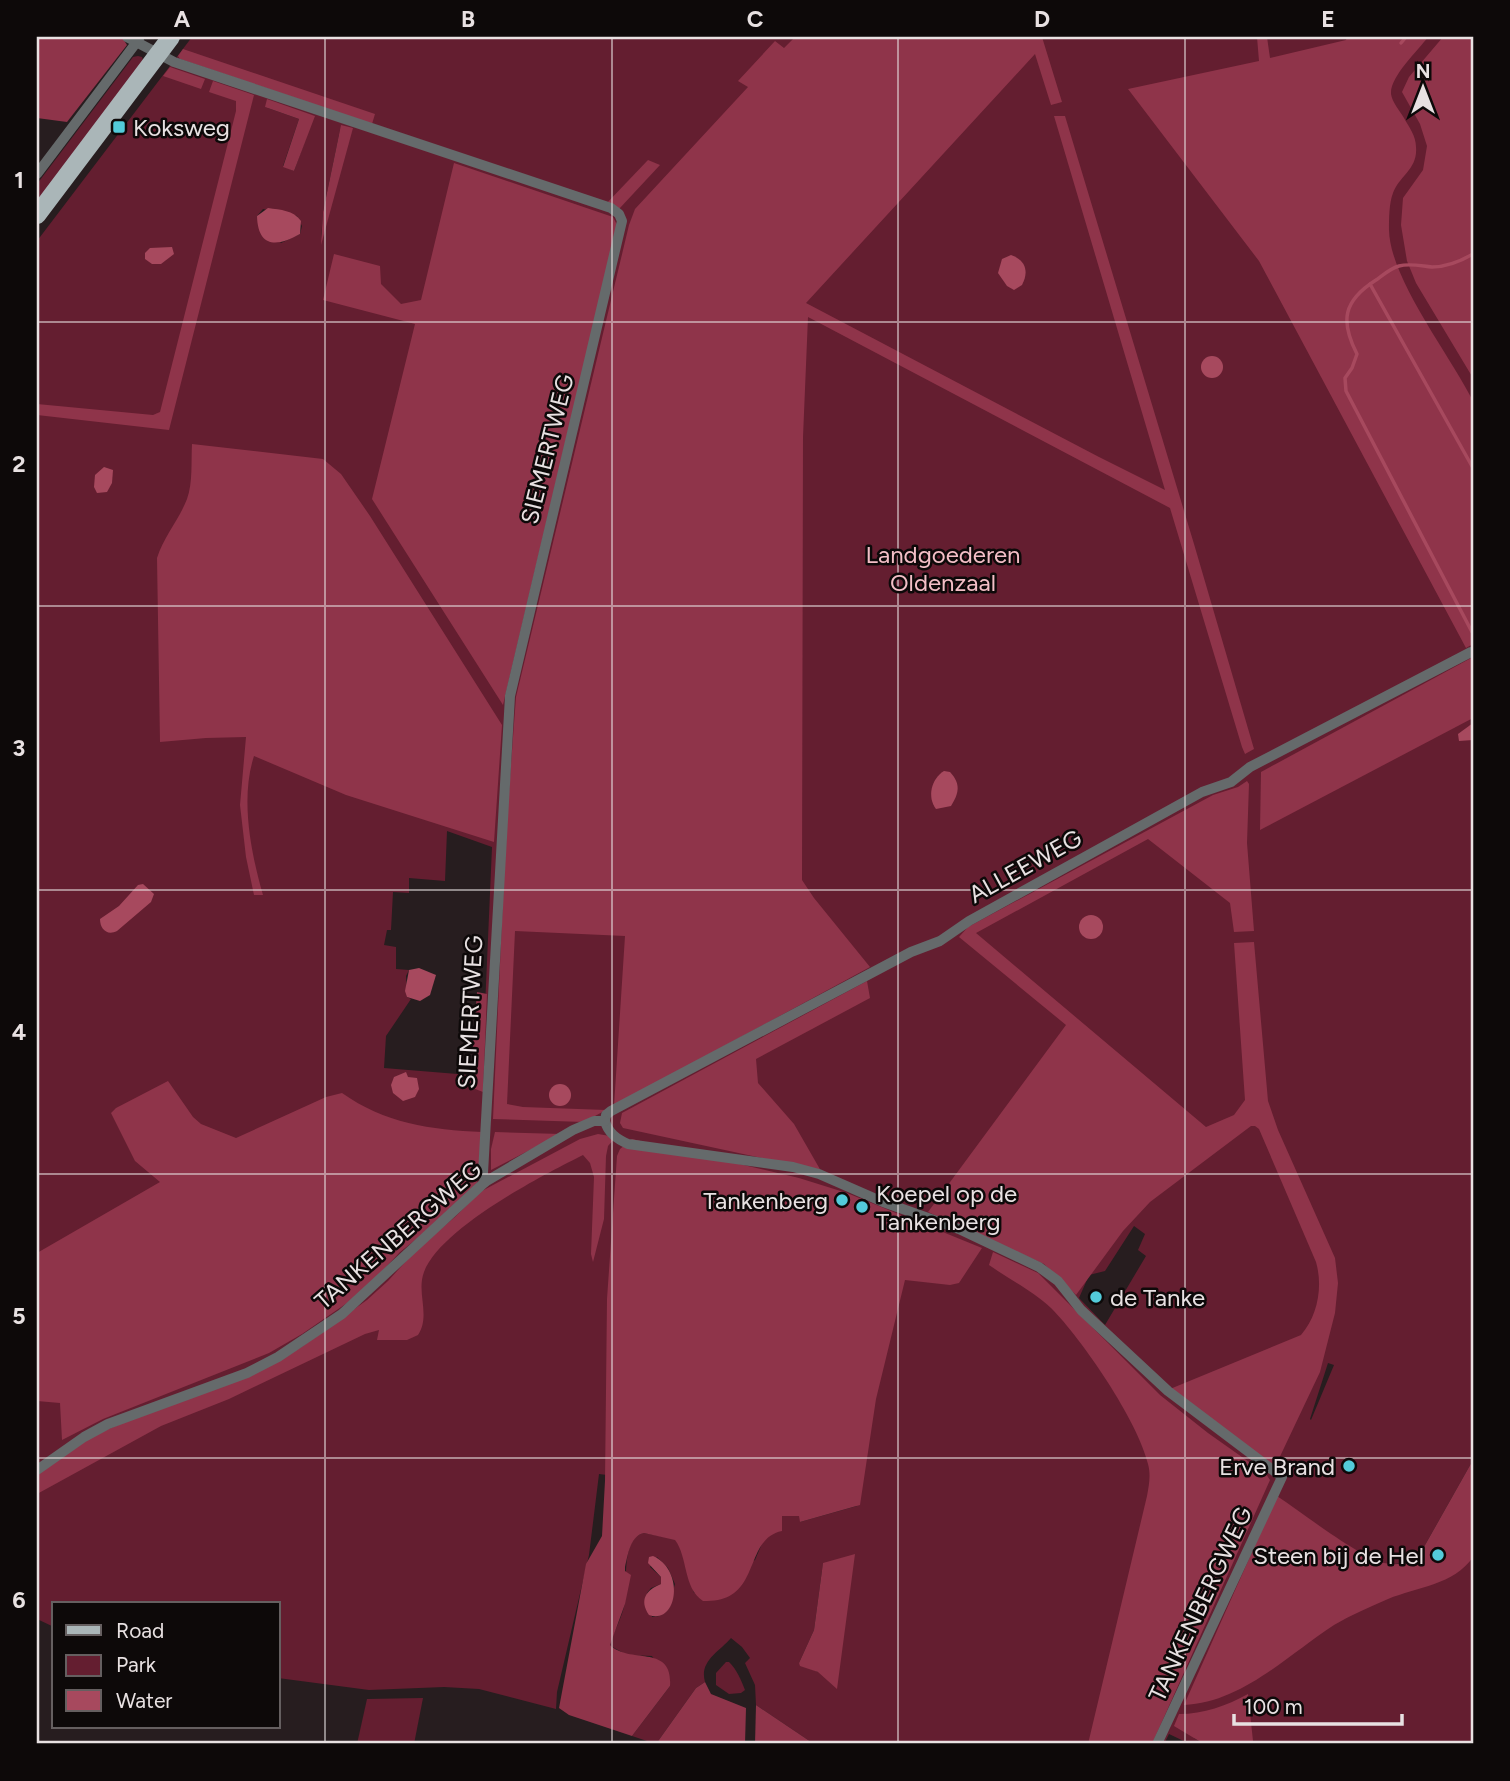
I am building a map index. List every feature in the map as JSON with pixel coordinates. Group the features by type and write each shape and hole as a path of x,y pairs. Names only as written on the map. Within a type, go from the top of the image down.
{"main road":[{"path":"37,215 170,37"}],"street":[{"path":"37,174 135,39 157,54"},
{"name":"SIEMERTWEG","path":"157,54 258,91 611,208 619,214 622,221 510,696 483,1173 485,1182"},
{"name":"ALLEEWEG","path":"605,1121 606,1115 611,1111 911,952 940,941 969,921 1202,792 1231,782 1250,767 1471,652"},
{"name":"TANKENBERGWEG","path":"37,1470 76,1442 108,1424 264,1366 323,1329 363,1296 485,1182 573,1130 594,1121 605,1121 609,1131 628,1144 793,1167 830,1178 883,1202 959,1229 1039,1267 1058,1281 1081,1310 1168,1391 1282,1477 1157,1744"}],"green space":[{"name":"Landgoederen Oldenzaal","path":"192,37 1473,37 1473,1460 1420,1554 1405,1562 1388,1564 1409,1578 1473,1469 1473,1744 1247,1744 1249,1743 1194,1738 1204,1744 1190,1744 1169,1734 1164,1744 814,1744 756,1705 755,1685 745,1663 750,1658 731,1638 711,1657 705,1668 705,1682 696,1688 656,1744 632,1736 670,1686 652,1656 627,1655 609,1645 625,1603 628,1553 636,1537 644,1533 675,1539 682,1548 694,1593 755,1560 764,1539 772,1533 782,1516 800,1516 800,1522 857,1506 599,1474 589,1555 557,1692 556,1709 479,1689 444,1687 369,1690 280,1678 280,1602 52,1602 52,1626 37,1619 37,241","holes":["265,107 314,116 294,171 283,166 299,119","341,125 321,240 323,212","263,209 297,216 302,226 300,234 281,243 257,216","447,831 492,847 482,1076 384,1068 386,1036 411,999 407,997 406,976 409,970 396,969 396,947 384,945 387,930 391,930 393,892 409,893 409,878 445,881","1134,1226 1145,1234 1138,1250 1146,1256 1105,1325 1079,1298 1089,1275 1105,1271","1328,1363 1334,1365 1311,1420","657,1557 668,1568 675,1584 667,1611 652,1617 647,1593 661,1584 661,1577 650,1567","823,1563 818,1672 799,1663 814,1630"]},
{"path":"133,57 142,57 144,63 37,208 37,184"},
{"path":"726,1662 732,1665 740,1679 745,1690 741,1693 729,1694 716,1685 716,1673"},
{"path":"423,1698 414,1744 357,1744 367,1699"}],"shaded area":[{"path":"37,37 122,37 127,45 67,122 37,118"},
{"path":"795,37 1042,37 1062,102 1051,105 1035,54 806,303 1165,490 1054,116 1065,116 1254,749 1245,754 1242,747 1170,508 808,317 803,437 802,880 870,967 614,1106 625,936 515,931 507,1104 606,1110 584,1122 493,1119 506,832 516,697 629,225 635,209 748,87 738,81 775,41 784,48"},
{"path":"1257,37 1267,37 1270,58 1346,40 1347,37 1428,37 1400,72 1392,87 1393,100 1415,139 1416,155 1392,197 1389,230 1392,250 1410,294 1473,401 1473,644 1466,648 1259,261 1128,89 1259,61"},
{"path":"1443,37 1473,37 1473,378 1416,283 1407,261 1401,225 1403,198 1423,170 1427,146 1420,124 1402,92 1409,77"},
{"path":"183,49 375,114 372,124 180,59 178,56"},
{"path":"170,67 205,79 201,89 163,76"},
{"path":"213,81 254,95 169,430 37,415 37,404 153,415 160,412 236,111 236,101 209,92"},
{"path":"267,99 315,116 294,171 283,167 299,119 265,107"},
{"path":"341,125 353,128 321,245 323,212"},
{"path":"648,160 660,165 619,209 606,204"},
{"path":"454,163 613,217 617,225 503,705 372,499 415,324 323,300 334,254 380,266 381,284 401,304 421,300"},
{"path":"192,444 323,459 341,474 502,725 494,842 346,795 254,756 248,790 249,826 263,895 254,895 240,805 246,737 160,742 157,558 189,493"},
{"path":"1473,657 1473,718 1260,830 1261,772"},
{"path":"1247,781 1247,843 1254,931 1234,932 1230,903 1148,839 976,933 1206,1127 1234,1115 1245,1100 1234,943 1254,942 1268,1101 1278,1130 1335,1258 1338,1283 1335,1313 1320,1372 1275,1467 1170,1389 1301,1335 1315,1310 1319,1291 1316,1262 1259,1129 1255,1126 1251,1126 1150,1202 1123,1231 1076,1295 1044,1264 928,1212 1066,1025 959,937 968,927 1213,795 1238,787"},
{"path":"867,981 870,998 756,1059 758,1083 794,1124 821,1171 623,1128 620,1123 622,1113"},
{"path":"477,992 487,994 483,1092 470,1087"},
{"path":"168,1081 201,1124 236,1138 326,1097 342,1093 391,1118 426,1127 482,1132 477,1183 448,1214 400,1252 370,1284 302,1334 269,1353 103,1419 62,1440 60,1403 37,1401 37,1253 160,1182 135,1161 111,1113"},
{"path":"495,1132 561,1134 491,1170 491,1149"},
{"path":"598,1134 616,1137 608,1146 606,1156 604,1219 593,1262 594,1177 590,1163 583,1155 494,1205 450,1238 434,1255 422,1280 424,1312 418,1335 407,1340 377,1340 379,1330 365,1334 229,1399 161,1426 37,1494 37,1470 85,1439 300,1348 367,1300 418,1248 480,1192 580,1139"},
{"path":"632,1139 799,1178 847,1193 982,1248 959,1283 950,1285 905,1280 876,1399 860,1505 800,1522 799,1516 782,1516 782,1531 770,1536 761,1546 744,1582 735,1592 722,1599 703,1601 697,1595 675,1540 644,1533 633,1542 625,1567 625,1571 631,1575 625,1604 610,1645 628,1654 658,1659 665,1664 669,1673 670,1686 632,1736 569,1715 559,1708 586,1564 602,1536 607,1299 617,1156 620,1149"},
{"path":"993,1252 1038,1273 1160,1395 1266,1474 1270,1480 1152,1744 1088,1744 1147,1496 1150,1476 1148,1464 1121,1404 1078,1339 1044,1302 989,1265"},
{"path":"1473,1460 1473,1557 1456,1574 1388,1599 1340,1621 1244,1687 1205,1702 1184,1705 1277,1496 1360,1552 1384,1563 1399,1564 1420,1554"},
{"path":"855,1554 837,1689 818,1672 800,1666 799,1663 814,1630 823,1563"},
{"path":"705,1682 711,1694 746,1708 745,1744 656,1744 696,1688"},
{"path":"1248,1694 1253,1741 1247,1744 1204,1744 1174,1726 1179,1714 1215,1708"},
{"path":"756,1705 814,1744 755,1744"}],"water":[{"path":"268,208 286,211 298,217 301,221 300,234 277,242 265,239 258,226 257,216"},
{"path":"172,247 174,254 161,264 152,264 145,259 145,253 150,248"},
{"path":"1011,255 1023,263 1026,271 1022,285 1014,290 1007,286 998,273 1002,259"},
{"path":"1212,356 1220,359 1223,367 1220,375 1212,378 1204,375 1201,367 1204,359"},
{"path":"104,467 113,470 112,483 107,492 97,493 94,487 95,475"},
{"path":"1473,723 1473,740 1459,741 1458,734"},
{"path":"944,771 954,776 957,793 951,806 936,809 931,794 933,783"},
{"path":"143,884 154,894 151,902 117,931 105,931 100,919 119,906 138,885"},
{"path":"1091,915 1100,918 1103,927 1100,936 1091,939 1082,936 1079,927 1082,918"},
{"path":"419,968 436,975 430,995 420,1001 407,997 405,991 409,970"},
{"path":"406,1072 408,1077 417,1078 419,1089 415,1097 403,1101 393,1093 391,1085 394,1077"},
{"path":"560,1084 568,1087 571,1095 568,1103 560,1106 552,1103 549,1095 552,1087"},
{"path":"653,1556 663,1563 673,1583 671,1604 666,1612 659,1616 649,1615 644,1600 651,1589 661,1584 661,1577 648,1563 649,1557"}],"waterway":[{"path":"1401,43 1406,37"},
{"path":"1472,632 1346,391 1345,378 1357,354 1348,331 1348,312 1351,304 1365,288 1396,267 1443,266 1473,254"},
{"path":"1370,284 1473,468"}],"place":[{"name":"Koksweg","path":"119,127"},
{"name":"Tankenberg","path":"842,1200"},
{"name":"Koepel op de Tankenberg","path":"862,1207"},
{"name":"de Tanke","path":"1096,1297"},
{"name":"Erve Brand","path":"1349,1466"},
{"name":"Steen bij de Hel","path":"1438,1555"}]}
